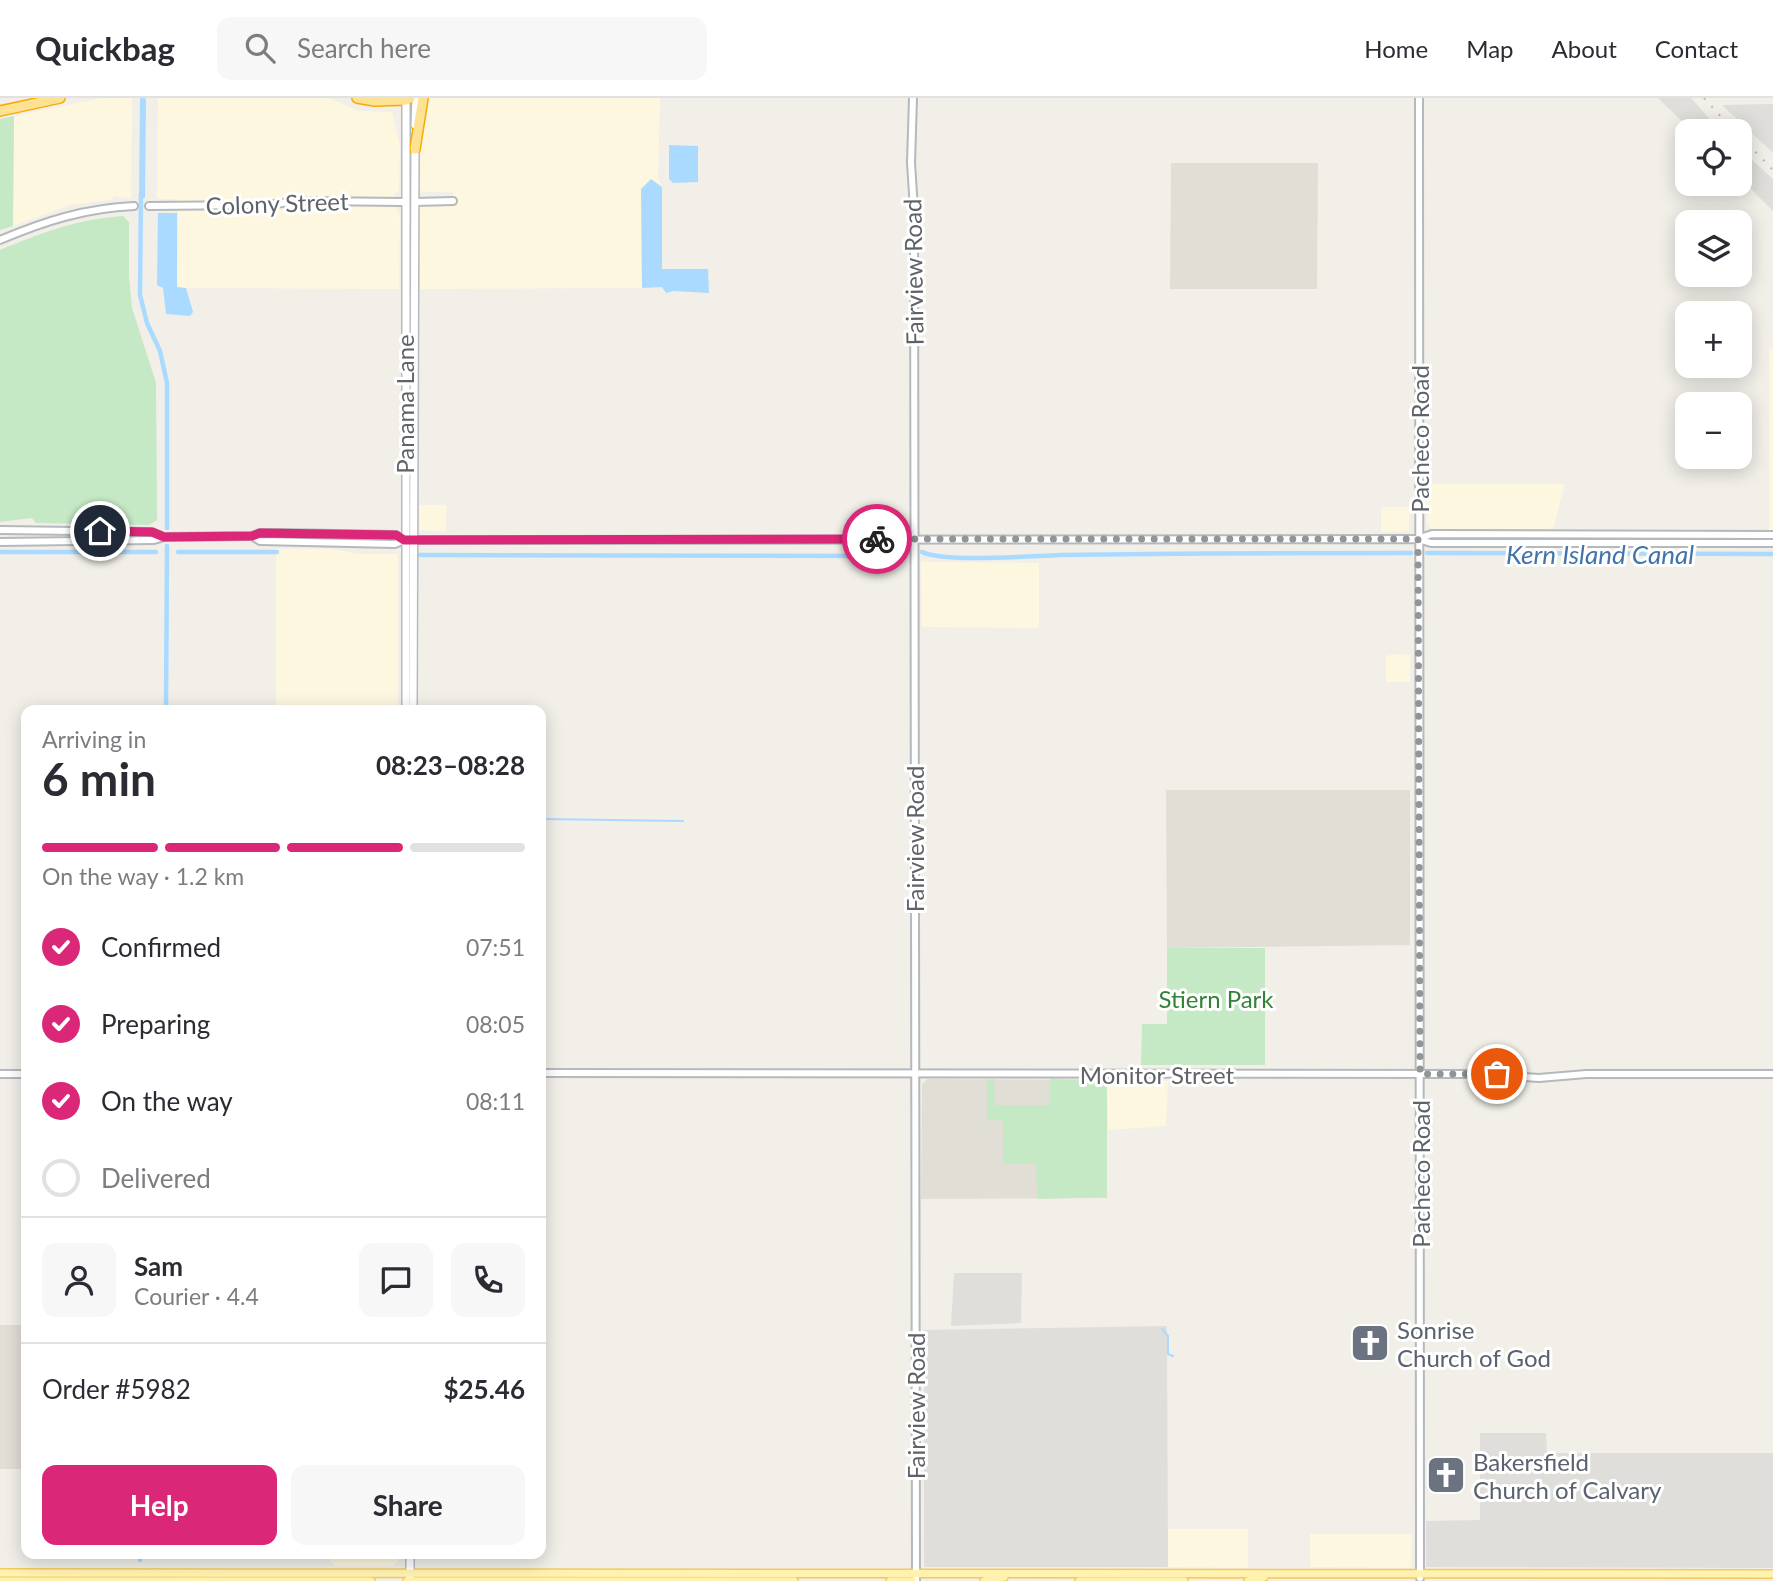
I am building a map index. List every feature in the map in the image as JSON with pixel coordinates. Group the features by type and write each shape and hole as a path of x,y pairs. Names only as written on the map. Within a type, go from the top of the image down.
{"highway":[{"path":"0,111 60,98"},
{"path":"357,98 375,101 409,99"},
{"path":"415,149 423,98"}],"main road":[{"name":"Panama Lane","path":"409,99 415,149 413,705"},
{"name":"Panama Lane","path":"405,705 405,202 409,99"},
{"path":"405,242 409,255 410,277 415,281"},
{"path":"404,358 408,359 414,376"},
{"path":"404,390 410,406 414,409"},
{"path":"409,1581 410,1559"},
{"path":"316,1581 319,1577 345,1576 358,1572"},
{"path":"352,1581 362,1577 401,1576 410,1572"},
{"path":"409,1581 413,1577 457,1572"},
{"path":"0,1573 716,1573 914,1578 1036,1573 1155,1573 1297,1577"},
{"path":"628,1581 632,1577 664,1577 670,1573"},
{"path":"681,1581 684,1577 712,1577 716,1573"},
{"path":"984,1581 998,1577 1030,1577 1036,1573"},
{"path":"1105,1581 1113,1577 1143,1577 1155,1573"},
{"path":"1248,1581 1259,1577 1347,1574 1773,1576"},
{"path":"1610,1581 1615,1578 1646,1577 1647,1574"},
{"path":"1677,1581 1679,1578 1708,1578 1717,1574"},
{"path":"1746,1581 1773,1576"},
{"path":"890,1581 914,1578"},
{"path":"0,1581 371,1581"},
{"path":"409,1581 794,1581"},
{"path":"1079,1581 1184,1581"}],"street":[{"name":"Fairview Road","path":"913,98 914,1578"},
{"name":"Pacheco Road","path":"1419,98 1420,1576"},
{"name":"Colony Street","path":"149,206 263,205 304,201 405,202"},
{"path":"415,202 453,201"},
{"path":"0,240 68,214 134,206"},
{"path":"0,530 152,532 164,537"},
{"path":"22,530 22,542"},
{"path":"0,542 154,540 164,537 252,536 260,533 395,544 404,540 914,538 1773,543"},
{"path":"1563,542 1595,538 1602,533"},
{"path":"252,536 261,541 290,541 361,534 396,535 404,540"},
{"path":"1418,539 1432,534 1773,534"},
{"path":"1476,542 1508,538 1511,534"},
{"name":"Monitor Street","path":"546,1073 1483,1074 1539,1078 1586,1074 1773,1074"},
{"path":"0,1074 21,1074"}],"shaded area":[{"path":"102,98 132,98 131,199 115,196 110,200 70,205 13,226 14,116"},
{"path":"158,98 329,98 359,111 392,112 400,145 399,190 395,194 396,208 400,214 399,289 177,288 178,199 157,199"},
{"path":"429,98 660,98 658,178 662,187 651,179 641,189 642,288 420,289 420,207 453,203 453,192 423,192 420,189 420,151"},
{"path":"1658,98 1691,98 1709,119 1680,119"},
{"path":"1773,104 1773,153 1752,133 1752,119 1737,119 1722,105"},
{"path":"1752,160 1773,179 1773,211 1752,190"},
{"path":"1171,163 1318,163 1317,289 1170,289"},
{"path":"1773,347 1773,530 1769,530 1769,351"},
{"path":"1427,484 1565,484 1553,529 1431,529 1427,525"},
{"path":"419,505 446,505 446,532 420,530"},
{"path":"1381,507 1410,507 1409,531 1381,532"},
{"path":"276,549 334,549 357,554 398,554 398,705 276,705"},
{"path":"921,562 1039,563 1039,628 922,627"},
{"path":"1410,655 1410,682 1386,682 1386,656"},
{"path":"1166,790 1410,790 1410,945 1167,948"},
{"path":"928,1079 1107,1080 1107,1198 921,1199 922,1084"},
{"path":"1107,1080 1168,1081 1166,1126 1108,1130"},
{"path":"954,1273 1022,1273 1021,1323 951,1326"},
{"path":"0,1325 21,1325 21,1469 0,1469"},
{"path":"1167,1326 1168,1567 924,1567 924,1330"},
{"path":"1480,1433 1546,1433 1547,1453 1773,1453 1773,1568 1426,1567 1426,1521 1480,1520"},
{"path":"1168,1529 1248,1529 1248,1568 1168,1567"},
{"path":"1310,1534 1412,1534 1411,1568 1310,1567"},
{"path":"331,1559 397,1559 393,1566 335,1566"}],"green space":[{"path":"14,116 13,226 0,230 0,119"},
{"path":"123,216 129,222 132,308 156,383 157,520 149,525 36,523 32,518 0,522 0,250 60,228"},
{"name":"Stiern Park","path":"1167,948 1265,948 1265,1065 1141,1065 1142,1024 1167,1024"},
{"path":"994,1079 995,1105 1050,1105 1050,1079 1107,1080 1107,1197 1037,1199 1036,1164 1003,1164 1003,1120 987,1121 987,1080"}],"water":[{"path":"140,98 145,98 146,101 145,198 139,198"},
{"path":"669,145 698,146 698,182 673,183 669,179"},
{"path":"651,179 662,187 662,269 708,269 709,293 666,293 662,287 642,288 641,189"},
{"path":"158,213 177,213 177,287 186,288 193,312 190,316 166,314 163,288 157,285"}],"waterway":[{"path":"141,194 140,295 147,323 160,351 167,383 167,528"},
{"path":"166,705 167,546"},
{"name":"Kern Island Canal","path":"0,552 156,552"},
{"name":"Kern Island Canal","path":"178,552 277,552"},
{"name":"Kern Island Canal","path":"419,555 897,556 906,552"},
{"name":"Kern Island Canal","path":"922,552 968,558 1104,554 1411,553"},
{"name":"Kern Island Canal","path":"1427,553 1773,554"},
{"path":"546,819 683,821"},
{"path":"1162,1329 1168,1336 1168,1354 1173,1356"}],"railway":[{"path":"1704,98 1723,119"},
{"path":"1752,148 1773,170"}],"way so far":[{"path":"877,539 1418,539 1420,1074 1497,1074"}],"place":[{"name":"Sonrise Church of God","path":"1370,1343"},
{"name":"Bakersfield Church of Calvary","path":"1446,1475"}],"route":[{"path":"100,531 152,532 164,537 252,536 260,533 396,535 404,540 877,539"}]}
